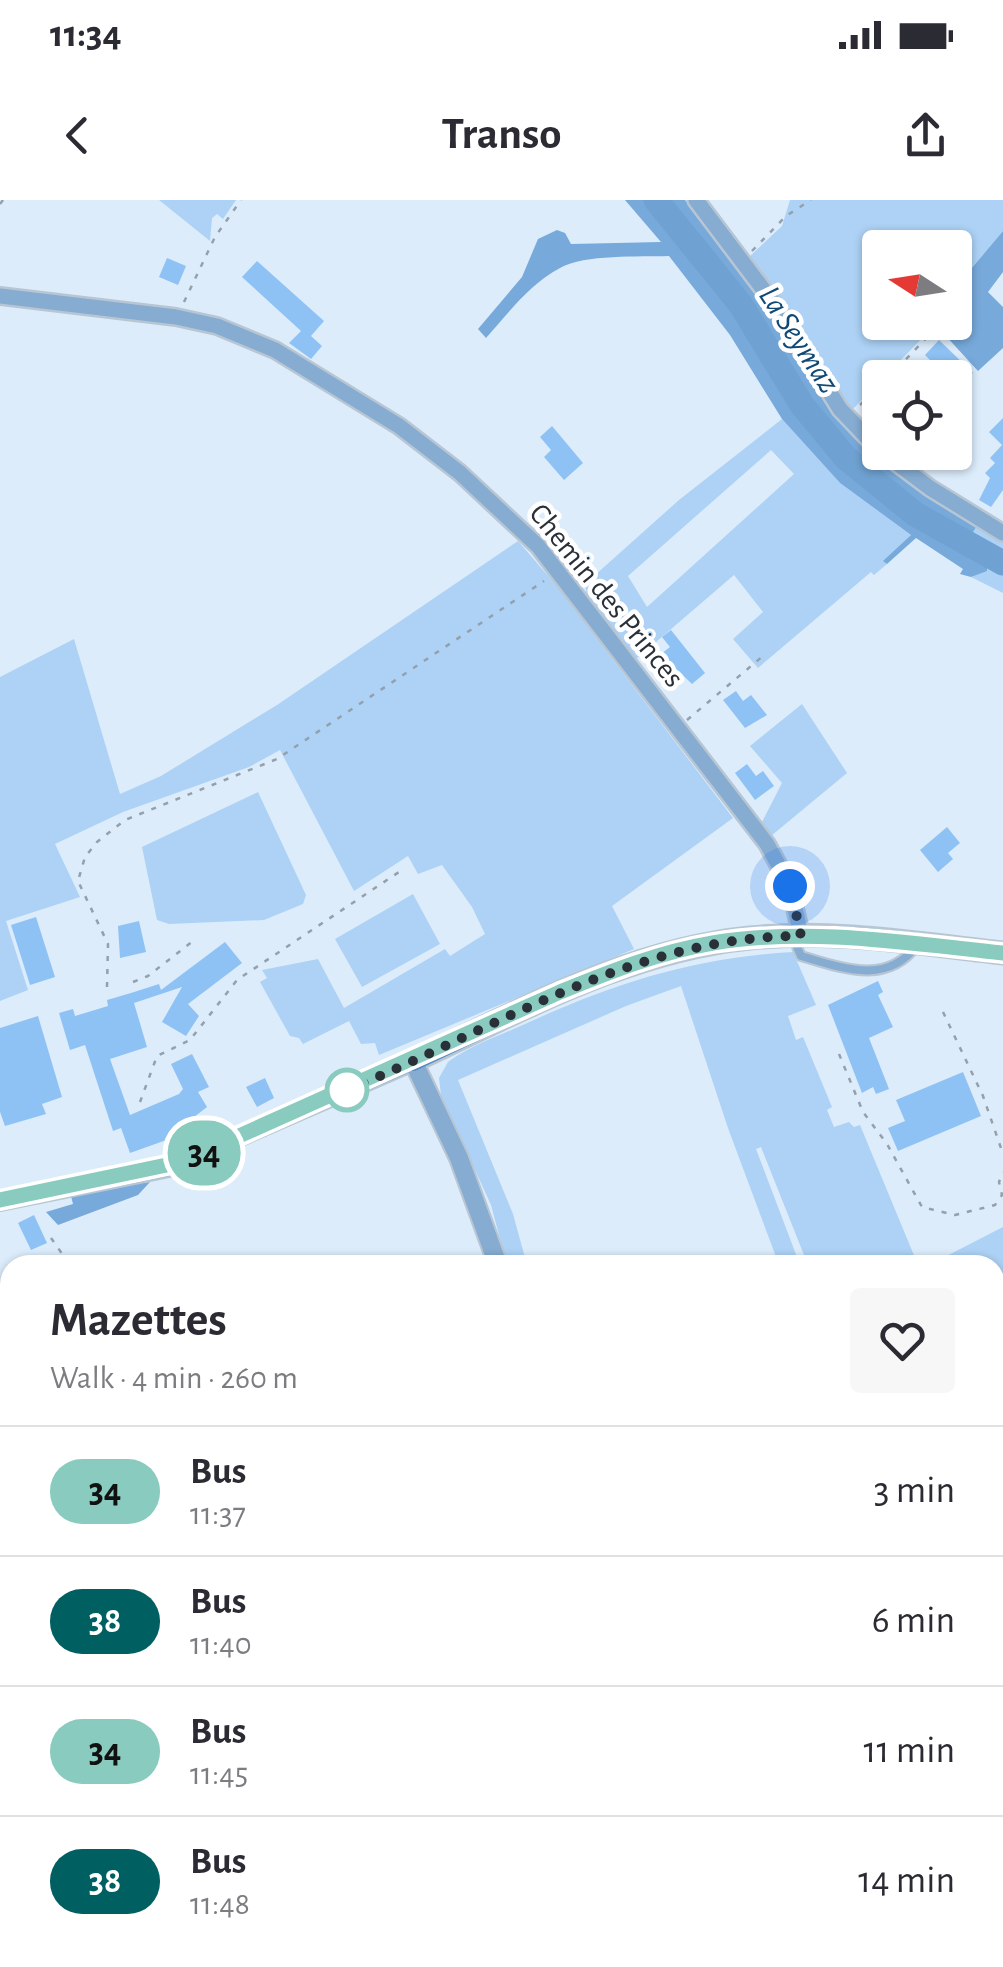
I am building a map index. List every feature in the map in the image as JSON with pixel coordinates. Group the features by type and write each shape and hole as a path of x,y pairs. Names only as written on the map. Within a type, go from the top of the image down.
{"main road":[{"path":"413,1061 618,968 711,943 797,936 1003,953"}],"street":[{"path":"696,200 743,260 848,418 862,432"},
{"name":"Chemin des Princes","path":"0,296 70,308 176,317 216,326 258,342 399,426 502,511 559,571 782,869 796,905 797,936"},
{"path":"908,470 1003,533"},
{"path":"1,1197 169,1167 413,1061 459,1158 494,1255"}],"lane":[{"path":"797,936 800,956 872,973 905,960 917,944"}],"path":[{"path":"176,317 216,237 241,200"},
{"path":"743,260 786,216 811,200"},
{"path":"905,360 924,340"},
{"path":"848,418 862,404"},
{"path":"107,987 108,944 78,882 85,857 97,842 125,820 277,759 559,571"},
{"path":"678,727 763,656"},
{"path":"140,1102 157,1056 190,1040 232,984 402,870"},
{"path":"133,982 148,976 193,941"},
{"path":"943,1012 983,1096 1003,1154"},
{"path":"840,1054 862,1112 887,1144 922,1207 955,1216 995,1206 1002,1194 999,1182 1003,1172"},
{"path":"51,1238 63,1255"}],"shaded area":[{"path":"159,200 236,200 223,219 217,214 212,218 210,241"},
{"path":"625,200 685,200 740,267 841,422 862,442 862,470 893,470 978,524 966,544 987,557 987,571 971,577 960,574 963,569 916,538 887,564 883,561 911,535 840,483 782,419 730,335 669,256 598,258 560,268 529,291 486,338 478,329 522,277 538,239 557,230 565,233 571,244 661,242"},
{"path":"790,200 1003,200 1003,231 972,268 972,230 862,230 862,340 920,340 901,360 862,360 862,400 852,410 748,258 782,226"},
{"path":"1003,231 1003,272 988,292 1003,307 1003,348 978,371 972,360 950,340 972,340 972,268"},
{"path":"782,419 840,483 911,535 884,561 887,564 874,575 871,572 758,668 733,639 763,612 734,575 635,660 587,597 585,584 679,500","holes":["771,450 794,474 647,607 628,576"]},
{"path":"978,524 1003,540 1003,593 971,577 987,570 966,544"},
{"path":"518,541 556,585 733,818 612,906 634,949 379,1055 375,1043 361,1044 349,1021 303,1044 299,1038 290,1036 260,982 267,978 262,970 318,959 344,1008 445,949 450,956 485,934 472,907 442,865 418,874 408,856 354,891 280,750 249,767 123,812 55,844 80,897 6,921 28,990 0,1001 0,677 74,639 120,794 161,776 277,705"},
{"path":"802,704 847,773 771,836 761,824 782,783 750,746"},
{"path":"258,792 306,895 303,904 264,920 169,924 157,920 142,847"},
{"path":"413,894 440,944 362,987 335,939"},
{"path":"793,952 816,1005 788,1016 796,1040 803,1037 832,1107 827,1110 834,1127 849,1122 854,1127 860,1125 914,1255 804,1255 761,1147 756,1149 796,1255 775,1255 681,986 458,1080 513,1214 524,1255 504,1255 491,1205 441,1095 439,1078 448,1062 485,1041 623,985 688,967"},
{"path":"150,1182 138,1195 58,1225 46,1212 73,1204 70,1192"},
{"path":"1003,1227 1003,1255 948,1255"}],"building":[{"path":"167,258 186,266 178,285 159,277"},
{"path":"257,261 324,321 311,336 322,346 311,359 289,343 301,331 242,277"},
{"path":"939,340 960,360 930,360 925,355"},
{"path":"1003,418 1003,490 991,507 979,500 990,478 985,473 995,463 990,458 1002,445 989,432"},
{"path":"552,426 583,463 564,480 544,457 551,450 540,437"},
{"path":"671,630 705,673 692,684 661,654 670,647 662,637"},
{"path":"736,691 743,701 751,695 767,715 745,728 723,700"},
{"path":"747,764 756,776 763,771 774,786 755,800 735,773"},
{"path":"947,827 960,843 948,853 953,859 938,872 920,850"},
{"path":"36,917 55,977 30,985 11,925"},
{"path":"139,921 146,952 120,958 118,926"},
{"path":"225,942 242,963 188,1004 199,1016 186,1036 162,1022 182,987 134,1003 147,1047 110,1059 130,1115 179,1094 183,1089 171,1064 192,1054 209,1087 198,1092 207,1107 194,1117 204,1138 178,1150 172,1138 130,1153 121,1128 113,1131 85,1045 70,1050 59,1013 73,1009 75,1016 108,1006 107,1000 159,984 161,990"},
{"path":"878,981 883,992 878,995 893,1027 869,1038 889,1089 876,1094 873,1087 862,1093 828,1005"},
{"path":"38,1016 62,1097 42,1104 46,1114 5,1126 0,1112 0,1028"},
{"path":"963,1072 981,1116 898,1151 888,1128 905,1121 896,1100"},
{"path":"265,1078 274,1098 257,1107 246,1087"},
{"path":"34,1215 47,1243 31,1250 18,1223"}],"waterway":[{"name":"La Seymaz","path":"656,200 741,305 802,405 846,458 915,514 1003,563"}],"bus line":[{"name":"34","path":"0,1200 78,1182 151,1172 181,1162 560,992 618,968 685,949 749,938 801,936 1003,953"}],"route":[{"path":"347,1090 618,968 711,943 801,936 790,886"}]}
